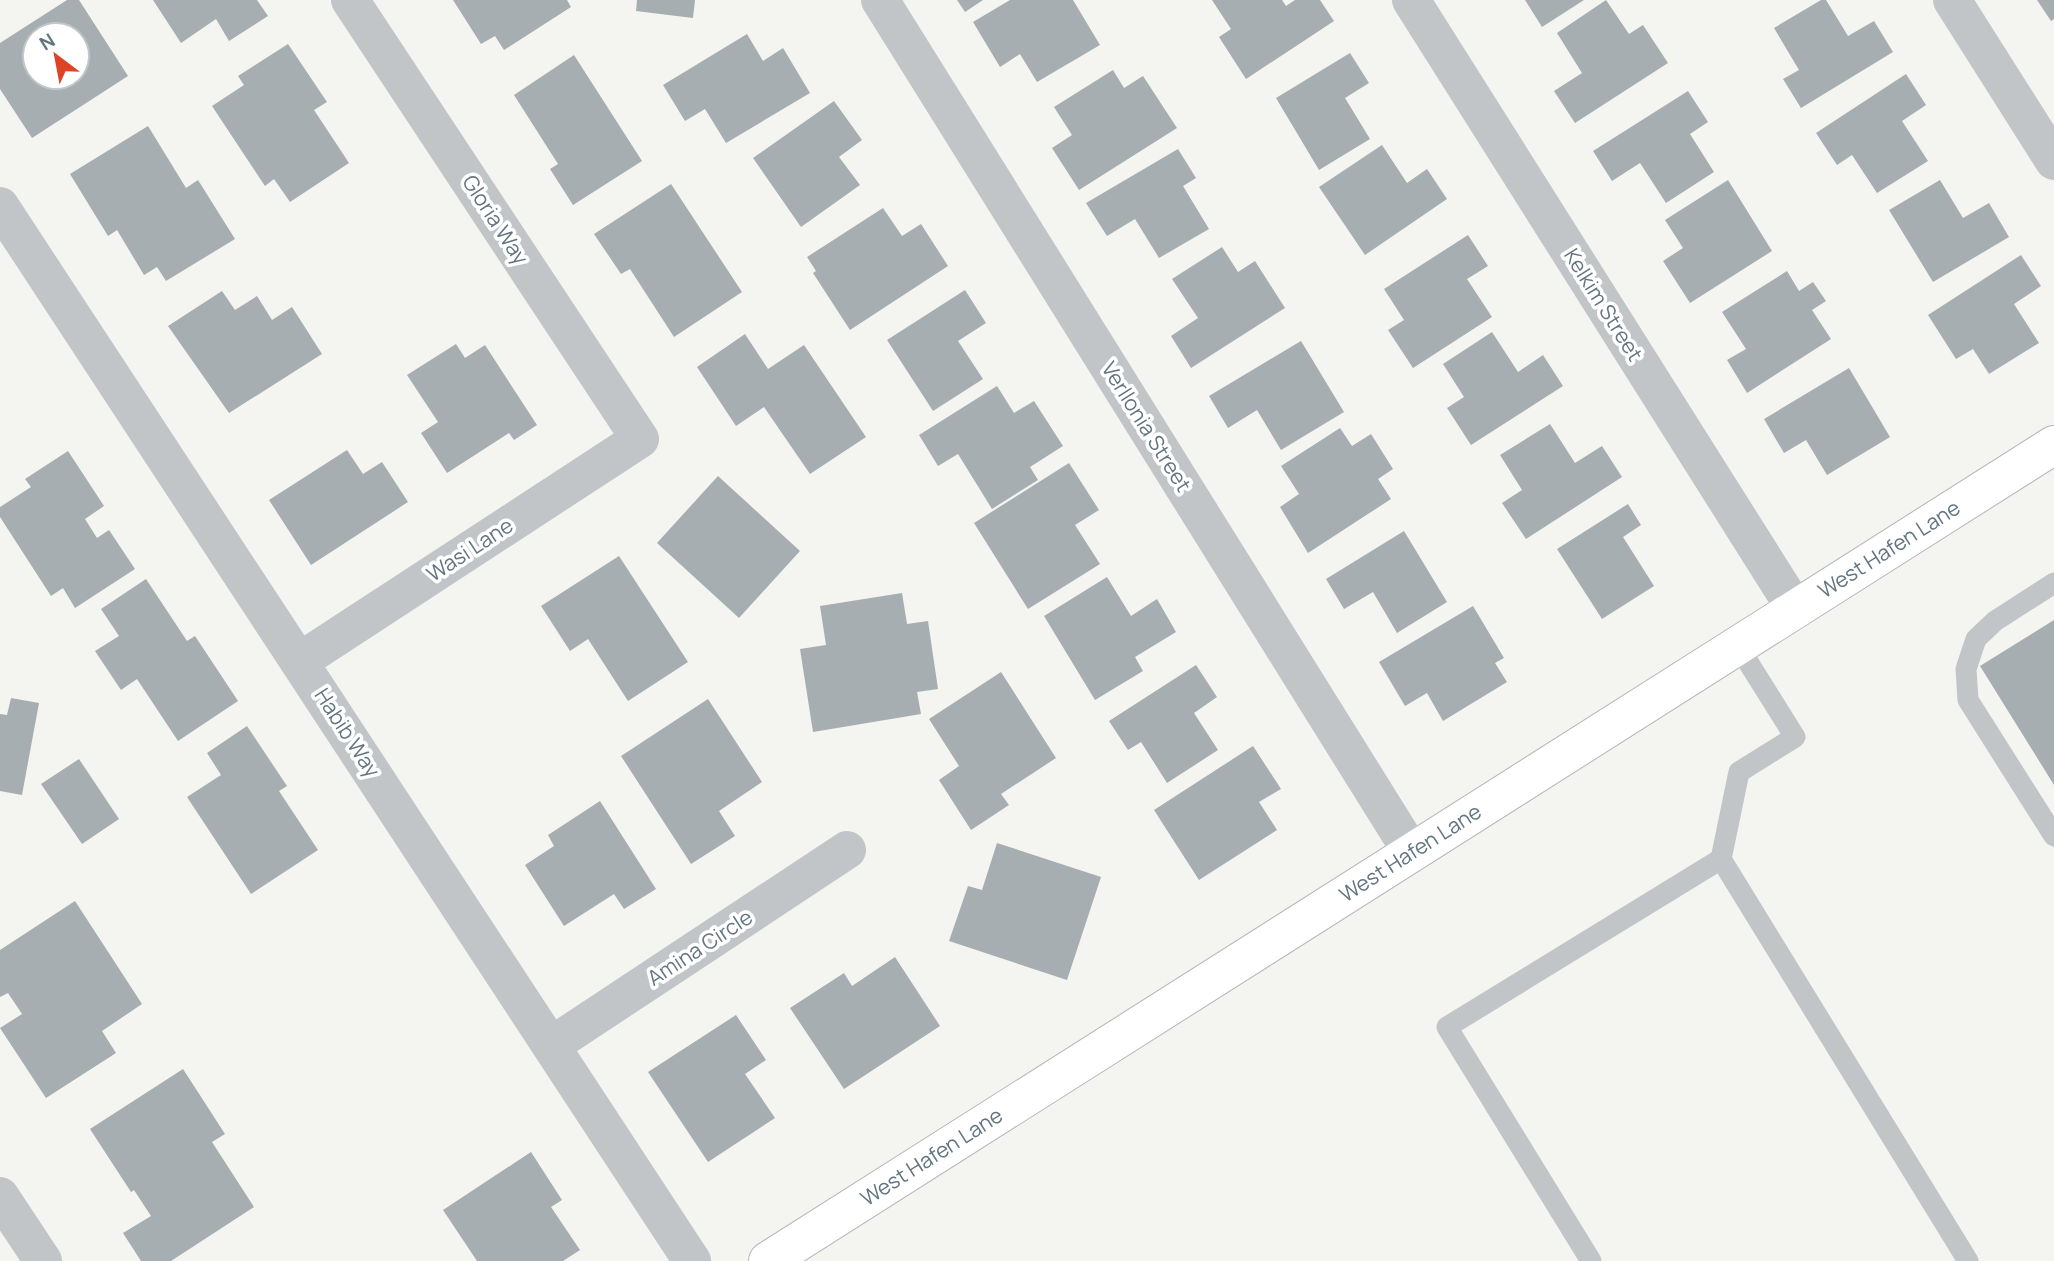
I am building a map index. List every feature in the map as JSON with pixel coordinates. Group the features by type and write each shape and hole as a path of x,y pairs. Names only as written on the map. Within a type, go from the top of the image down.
{"main road":[{"name":"West Hafen Lane","path":"768,1261 2054,445"}],"street":[{"name":"Gloria Way","path":"350,0 640,439"},
{"name":"Verllonia Street","path":"880,0 1412,853"},
{"name":"Kelkim Street","path":"1410,0 1796,610"},
{"path":"1952,0 2054,161"},
{"name":"Habib Way","path":"0,206 692,1261"},
{"name":"Wasi Lane","path":"300,661 640,439"},
{"name":"Amina Circle","path":"552,1045 847,850"},
{"path":"0,1196 43,1261"}],"lane":[{"path":"2054,583 1995,621 1976,639 1966,668 1968,700 2054,836"},
{"path":"1738,646 1795,737 1739,772 1721,859 1968,1261"},
{"path":"1591,1261 1447,1027 1721,859"}],"building":[{"path":"67,0 79,0 128,76 32,138 0,89 0,43 21,30 21,91 91,91 91,21 34,21"},
{"path":"153,0 257,0 268,16 229,41 216,19 181,43"},
{"path":"453,0 567,0 571,7 504,50 495,36 481,44"},
{"path":"637,0 695,0 693,18 636,11"},
{"path":"957,0 983,0 965,12"},
{"path":"1010,0 1073,0 1100,45 1037,82 1020,54 1000,67 973,22"},
{"path":"1212,0 1282,0 1286,6 1295,0 1320,0 1334,21 1246,79 1219,37 1231,29"},
{"path":"1525,0 1584,0 1542,27"},
{"path":"1606,0 1629,34 1643,25 1668,63 1575,123 1554,91 1582,73 1557,33"},
{"path":"1821,0 1826,0 1848,36 1874,21 1893,52 1801,108 1783,79 1799,70 1774,28"},
{"path":"2037,0 2054,0 2054,19 2051,21"},
{"path":"747,34 763,61 783,48 810,93 726,143 705,109 685,121 663,85"},
{"path":"288,44 327,102 314,110 349,163 290,202 274,179 265,186 212,106 244,85 238,76"},
{"path":"1350,53 1369,83 1345,98 1370,139 1319,170 1276,98"},
{"path":"574,55 642,161 573,205 550,169 558,164 514,95"},
{"path":"1113,70 1124,88 1143,76 1177,128 1079,190 1052,148 1072,135 1054,107"},
{"path":"1906,74 1926,105 1902,121 1928,161 1877,193 1852,155 1837,165 1816,133"},
{"path":"1688,91 1708,122 1690,134 1714,172 1666,203 1640,163 1612,181 1593,151"},
{"path":"834,101 862,140 839,157 860,185 801,227 753,158"},
{"path":"148,126 186,188 198,180 235,239 166,281 157,267 144,275 117,230 108,236 70,174"},
{"path":"1382,145 1407,183 1427,169 1447,199 1365,255 1319,187"},
{"path":"1178,149 1196,178 1183,186 1209,229 1159,258 1135,219 1107,236 1086,203"},
{"path":"1728,180 1772,251 1690,303 1663,261 1683,248 1665,220"},
{"path":"1940,180 1963,218 1989,203 2009,237 1933,282 1889,210"},
{"path":"671,184 742,292 674,337 630,269 621,274 594,234"},
{"path":"883,208 902,236 921,224 948,266 850,330 813,273 816,271 807,257"},
{"path":"1468,235 1488,266 1467,279 1492,317 1413,368 1388,330 1404,320 1384,289"},
{"path":"1222,247 1238,272 1255,261 1285,308 1191,368 1171,336 1198,318 1172,279"},
{"path":"2021,255 2041,286 2014,304 2039,343 1989,374 1973,349 1956,359 1928,315"},
{"path":"1787,271 1799,291 1813,282 1826,301 1812,310 1831,339 1747,393 1727,360 1746,349 1722,312"},
{"path":"965,290 986,323 958,341 983,379 933,411 887,340"},
{"path":"222,291 235,310 257,296 272,320 292,307 322,354 229,413 168,326"},
{"path":"1492,332 1518,372 1543,355 1563,386 1471,445 1447,408 1464,397 1443,364"},
{"path":"745,334 768,369 804,345 866,437 810,474 764,407 736,426 697,367"},
{"path":"1301,341 1344,412 1281,450 1257,410 1228,428 1209,396"},
{"path":"456,344 465,358 485,345 537,425 514,440 509,433 447,473 421,433 438,422 407,375"},
{"path":"1849,368 1890,437 1827,475 1806,440 1784,453 1764,419"},
{"path":"997,386 1014,413 1034,401 1063,446 1030,467 1038,480 992,509 958,454 938,466 919,435"},
{"path":"1550,424 1575,463 1602,446 1622,477 1526,539 1502,503 1522,490 1500,455"},
{"path":"1340,428 1352,446 1371,434 1393,469 1378,479 1391,499 1308,553 1280,507 1299,494 1281,466"},
{"path":"347,450 363,474 382,462 408,502 311,565 269,500"},
{"path":"68,451 104,506 85,519 97,538 109,530 135,569 75,608 63,588 51,596 0,517 0,507 31,487 25,479"},
{"path":"1069,463 1099,510 1075,525 1100,564 1028,609 974,523"},
{"path":"718,476 800,551 739,618 657,543"},
{"path":"1628,504 1641,525 1623,537 1654,586 1602,619 1557,549"},
{"path":"1404,531 1447,602 1397,633 1373,592 1344,609 1326,579"},
{"path":"619,556 688,662 628,701 588,639 570,651 541,606"},
{"path":"1107,577 1131,616 1157,599 1176,632 1135,657 1143,671 1095,700 1044,616"},
{"path":"146,579 187,641 195,636 238,701 178,741 137,679 121,690 95,651 119,636 101,609"},
{"path":"902,593 907,624 928,621 938,689 917,692 921,714 813,732 800,649 826,645 820,606"},
{"path":"1473,606 1504,658 1495,663 1507,682 1443,721 1427,693 1405,706 1379,662"},
{"path":"2054,620 2054,785 1980,666"},
{"path":"1196,665 1217,697 1194,713 1218,750 1167,783 1141,742 1128,750 1109,721"},
{"path":"1001,672 1056,758 1001,794 1009,805 971,830 939,780 959,766 929,719"},
{"path":"11,698 39,703 22,795 0,791 0,714 7,715"},
{"path":"708,699 762,782 719,811 735,836 691,864 621,756"},
{"path":"247,726 287,786 279,791 318,850 251,894 187,797 221,775 207,753"},
{"path":"1253,746 1281,789 1259,802 1277,830 1199,880 1154,810"},
{"path":"79,759 119,819 82,844 41,784"},
{"path":"600,801 656,889 624,909 614,894 564,926 525,865 554,846 548,835"},
{"path":"997,843 1101,877 1067,980 949,941 968,886 982,890"},
{"path":"75,901 142,1004 102,1031 116,1053 46,1098 0,1028 22,1014 8,993 0,997 0,950"},
{"path":"895,957 940,1026 844,1089 790,1008 844,973 852,986"},
{"path":"736,1015 766,1060 745,1074 775,1118 708,1162 648,1072"},
{"path":"183,1069 225,1134 212,1142 254,1207 171,1261 141,1261 123,1233 151,1216 134,1190 131,1192 90,1129"},
{"path":"531,1152 562,1200 551,1207 580,1250 563,1261 477,1261 443,1210"}]}
